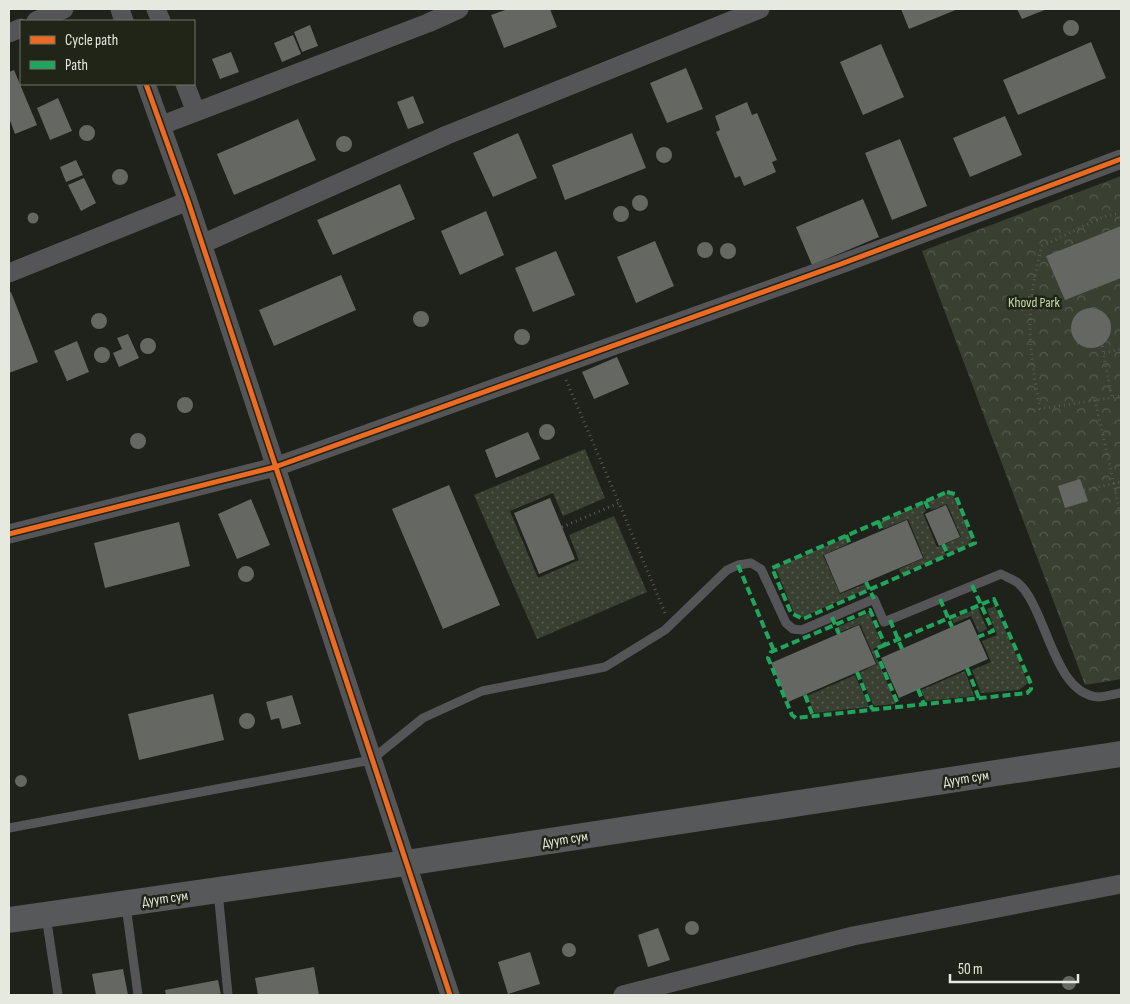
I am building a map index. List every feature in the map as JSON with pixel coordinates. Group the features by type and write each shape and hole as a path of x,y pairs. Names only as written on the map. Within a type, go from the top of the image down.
{"main road":[{"name":"Дуут сум","path":"9,920 406,863 1121,754"}],"street":[{"path":"38,20 64,9"},
{"path":"162,125 425,16 459,9"},
{"path":"202,244 447,135 760,9"},
{"path":"146,85 188,201 450,995"},
{"path":"185,85 196,112"},
{"path":"9,534 275,467 841,264 1121,159"},
{"path":"9,273 188,201"},
{"path":"623,995 852,936 1121,884"}],"lane":[{"path":"9,828 371,760 424,718 482,691 605,667 670,625 727,570 738,565 751,563 761,569 786,623 793,628 802,630 874,599 884,622 1001,574 1019,584 1035,609 1060,665 1075,688 1097,697 1121,693"},
{"path":"218,890 228,995"},
{"path":"126,903 138,995"},
{"path":"46,915 58,995"}],"path":[{"path":"1121,213 1103,217 1042,246 1032,282 1029,315 1033,374 1040,409 1121,396"},
{"path":"1102,346 1112,398"},
{"path":"1104,352 1121,349"},
{"path":"560,365 670,625"},
{"path":"1095,400 1121,516"},
{"path":"1084,490 1121,482"},
{"path":"562,527 619,503"}],"green space":[{"name":"Khovd Park","path":"1121,176 1121,679 1085,685 922,251"},
{"path":"585,449 605,498 563,516 553,493 510,511 538,578 579,560 569,535 614,516 647,592 537,639 474,495"},
{"path":"947,494 953,495 972,538 970,544 949,553 945,544 961,537 947,504 931,510 928,502"},
{"path":"923,504 926,511 923,513 937,547 942,546 946,555 901,574 899,569 924,558 908,519 883,529 879,522"},
{"path":"845,538 848,544 823,555 840,594 865,584 867,589 802,617 794,613 776,569 779,566"},
{"path":"995,606 1028,683 1019,690 981,693 972,670 991,662 982,641 997,635 987,609"},
{"path":"978,608 987,629 979,633 971,616 954,623 952,619"},
{"path":"869,613 882,645 873,649 896,704 874,706 859,673 877,664 860,624 840,632 838,627"},
{"path":"965,671 974,696 926,701 921,690"},
{"path":"855,675 869,707 815,713 807,696"}],"building":[{"path":"508,9 550,9 557,27 504,48 491,15"},
{"path":"901,9 958,9 909,29"},
{"path":"1017,9 1047,9 1022,19"},
{"path":"1071,20 1077,22 1079,28 1077,34 1071,36 1065,34 1063,28 1065,22"},
{"path":"310,25 318,46 302,52 294,32"},
{"path":"293,35 301,54 282,62 274,43"},
{"path":"1091,42 1106,78 1018,115 1003,80"},
{"path":"881,44 904,97 863,115 840,62"},
{"path":"231,52 239,72 220,79 212,59"},
{"path":"686,68 703,109 667,123 650,83"},
{"path":"14,70 37,125 15,134 9,118 9,72"},
{"path":"413,96 424,123 408,129 397,102"},
{"path":"58,98 72,131 50,140 37,108"},
{"path":"747,102 752,115 757,113 777,160 772,162 776,172 744,186 740,176 735,178 716,132 720,130 715,116"},
{"path":"1005,116 1022,155 970,177 953,138"},
{"path":"298,119 316,160 234,195 217,154"},
{"path":"87,125 95,133 87,141 79,133"},
{"path":"518,133 537,178 493,197 473,153"},
{"path":"632,133 646,168 565,200 552,165"},
{"path":"344,136 350,138 352,144 350,150 344,152 338,150 336,144 338,138"},
{"path":"900,139 927,206 892,220 865,153"},
{"path":"664,147 670,149 672,155 670,161 664,163 658,161 656,155 658,149"},
{"path":"76,160 83,175 66,182 60,167"},
{"path":"120,169 128,177 120,185 112,177"},
{"path":"84,178 96,203 81,211 68,185"},
{"path":"400,184 415,219 333,255 317,220"},
{"path":"640,195 646,197 648,203 646,209 640,211 634,209 632,203 634,197"},
{"path":"863,199 879,237 812,265 796,227"},
{"path":"621,206 627,208 629,214 627,220 621,222 615,220 613,214 615,208"},
{"path":"486,211 504,255 460,275 441,231"},
{"path":"33,212 39,218 33,224 27,218"},
{"path":"1121,226 1121,278 1065,300 1046,256"},
{"path":"655,241 674,286 636,303 617,257"},
{"path":"705,242 711,244 713,250 711,256 705,258 699,256 697,250 699,244"},
{"path":"728,243 734,245 736,251 734,257 728,259 722,257 720,251 722,245"},
{"path":"556,251 575,295 533,312 515,268"},
{"path":"341,275 356,310 274,346 259,310"},
{"path":"11,292 38,362 9,373 9,293"},
{"path":"1095,308 1102,311 1108,317 1111,328 1110,336 1102,345 1095,348 1087,348 1080,345 1072,336 1071,324 1074,317 1083,309"},
{"path":"421,311 427,313 429,319 427,325 421,327 415,325 413,319 415,313"},
{"path":"99,313 107,321 99,329 91,321"},
{"path":"522,329 528,331 530,337 528,343 522,345 516,343 514,337 516,331"},
{"path":"128,334 139,358 119,367 113,353 122,349 117,338"},
{"path":"148,338 156,346 148,354 140,346"},
{"path":"77,341 89,372 67,381 54,351"},
{"path":"102,347 110,355 102,363 94,355"},
{"path":"617,357 629,384 594,399 582,372"},
{"path":"185,397 193,405 185,413 177,405"},
{"path":"547,424 553,426 555,432 553,438 547,440 541,438 539,432 541,426"},
{"path":"528,432 540,459 496,478 485,450"},
{"path":"138,433 146,441 138,449 130,441"},
{"path":"1080,479 1088,501 1065,508 1058,486"},
{"path":"449,485 500,605 443,629 392,509"},
{"path":"550,498 575,559 539,574 514,513"},
{"path":"251,499 270,545 237,559 218,514"},
{"path":"946,505 960,537 939,546 925,514"},
{"path":"907,520 923,558 840,593 824,555"},
{"path":"179,522 190,566 105,588 94,543"},
{"path":"246,566 254,574 246,582 238,574"},
{"path":"970,619 988,659 899,698 881,658"},
{"path":"859,625 876,664 788,702 771,663"},
{"path":"213,694 224,740 139,760 128,714"},
{"path":"292,695 301,724 282,729 279,718 271,720 266,702"},
{"path":"247,713 255,721 247,729 239,721"},
{"path":"21,775 27,781 21,787 15,781"},
{"path":"692,921 697,923 699,928 697,933 692,935 687,933 685,928 687,923"},
{"path":"658,928 670,960 648,967 638,935"},
{"path":"569,943 574,945 576,950 574,955 569,957 564,955 562,950 564,945"},
{"path":"530,952 540,984 508,994 498,962"},
{"path":"314,967 319,995 258,995 255,978"},
{"path":"123,969 128,995 96,995 92,974"},
{"path":"1069,976 1074,978 1076,983 1074,988 1069,990 1064,988 1062,983 1064,978"},
{"path":"218,980 221,995 166,995 165,990"}],"marked path":[{"path":"947,492 955,494 975,543 803,619 791,613 772,568 947,492"},
{"path":"925,501 930,512"},
{"path":"878,521 882,531"},
{"path":"846,535 850,544"},
{"path":"943,544 948,555"},
{"path":"738,565 774,651"},
{"path":"866,582 874,599"},
{"path":"972,585 993,631 978,637"},
{"path":"940,599 952,627"},
{"path":"994,599 1031,684 1031,689 1027,693 796,718 792,715 768,658 771,652 870,610 885,645 994,599"},
{"path":"832,617 839,634"},
{"path":"890,620 902,649"},
{"path":"885,645 875,649 899,707"},
{"path":"967,668 979,698"},
{"path":"857,672 872,709"},
{"path":"918,689 924,704"},
{"path":"805,695 813,716"}],"cycle path":[{"path":"146,85 188,201 450,995"},
{"path":"9,534 275,467 841,264 1121,159"}]}
